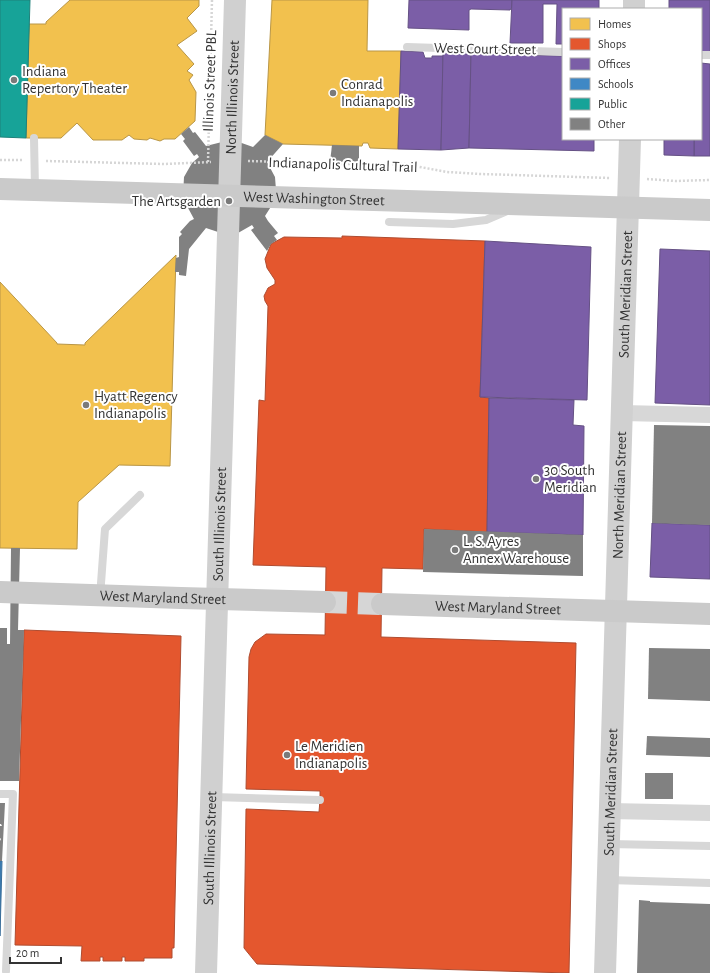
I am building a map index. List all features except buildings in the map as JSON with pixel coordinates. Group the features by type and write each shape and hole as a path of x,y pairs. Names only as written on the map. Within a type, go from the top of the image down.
{"main road":[{"name":"North Illinois Street","path":"229,196 235,0"},
{"path":"628,208 630,140"},
{"name":"West Washington Street","path":"0,189 710,210"},
{"name":"South Illinois Street","path":"206,973 229,196"},
{"name":"South Meridian Street","path":"623,380 628,208"},
{"name":"North Meridian Street","path":"615,611 623,380"},
{"name":"West Maryland Street","path":"0,592 326,602"},
{"name":"West Maryland Street","path":"382,604 710,614"},
{"name":"South Meridian Street","path":"605,973 615,611"}],"street":[{"path":"622,413 710,415"},
{"path":"609,811 710,813"}],"lane":[{"name":"West Court Street","path":"407,48 562,52"},
{"path":"34,138 35,190"},
{"path":"389,222 452,224 486,220 523,205"},
{"path":"102,595 101,583 105,529 140,495"},
{"path":"0,794 12,794 6,971"},
{"path":"212,797 320,800"},
{"path":"608,844 710,846"},
{"path":"607,880 710,883"}],"path":[{"name":"Illinois Street PBL","path":"208,162 212,0"},
{"name":"Indianapolis Cultural Trail","path":"0,160 164,164 230,161 316,164 404,164 447,172 481,174 675,181 710,180"}],"tunnel":[{"path":"325,602 382,604"}],"place":[{"name":"Indiana Repertory Theater","path":"14,80"},
{"name":"Conrad Indianapolis","path":"333,93"},
{"name":"The Artsgarden","path":"229,201"},
{"name":"Hyatt Regency Indianapolis","path":"86,405"},
{"name":"30 South Meridian","path":"536,479"},
{"name":"L. S. Ayres Annex Warehouse","path":"455,550"},
{"name":"Le Meridien Indianapolis","path":"287,755"}]}
